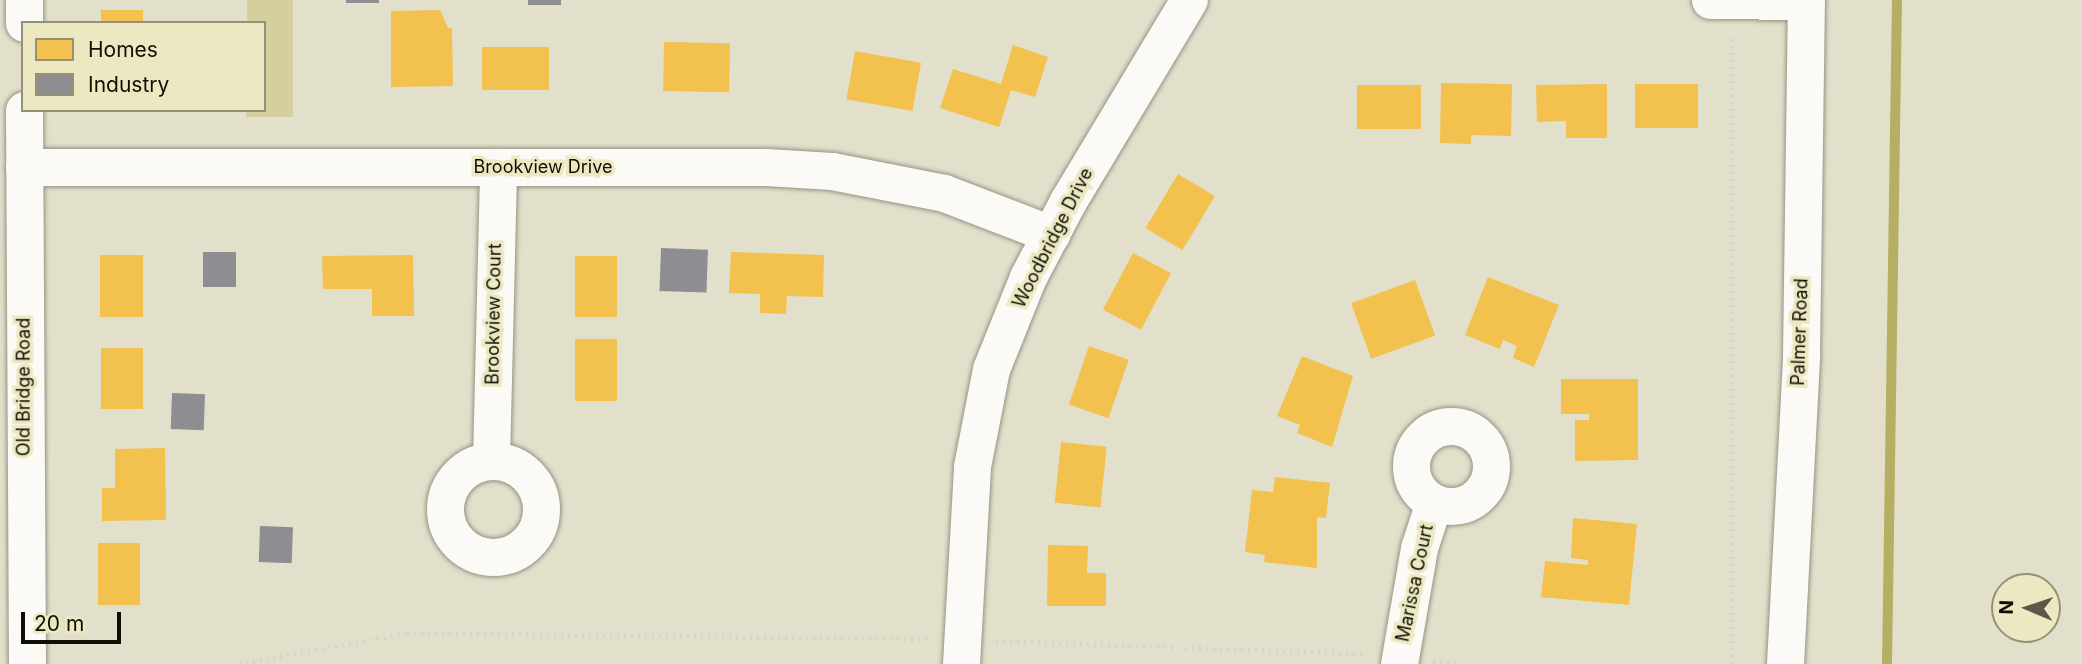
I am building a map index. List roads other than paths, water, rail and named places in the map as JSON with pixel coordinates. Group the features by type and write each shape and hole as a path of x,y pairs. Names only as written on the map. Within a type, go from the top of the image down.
{"street":[{"path":"24,0 24,21"},
{"name":"Woodbridge Drive","path":"974,652 972,466 980,414 991,369 1028,277 1189,0"},
{"path":"1710,0 1806,1"},
{"name":"Palmer Road","path":"1785,664 1801,354 1806,1"},
{"name":"Old Bridge Road","path":"24,112 27,664"},
{"name":"Brookview Drive","path":"24,167 832,170 944,193 1052,234"},
{"name":"Brookview Court","path":"491,460 498,167"},
{"name":"Marissa Court","path":"1398,659 1419,548 1434,502"}],"waterway":[{"path":"1887,664 1897,0"}]}
